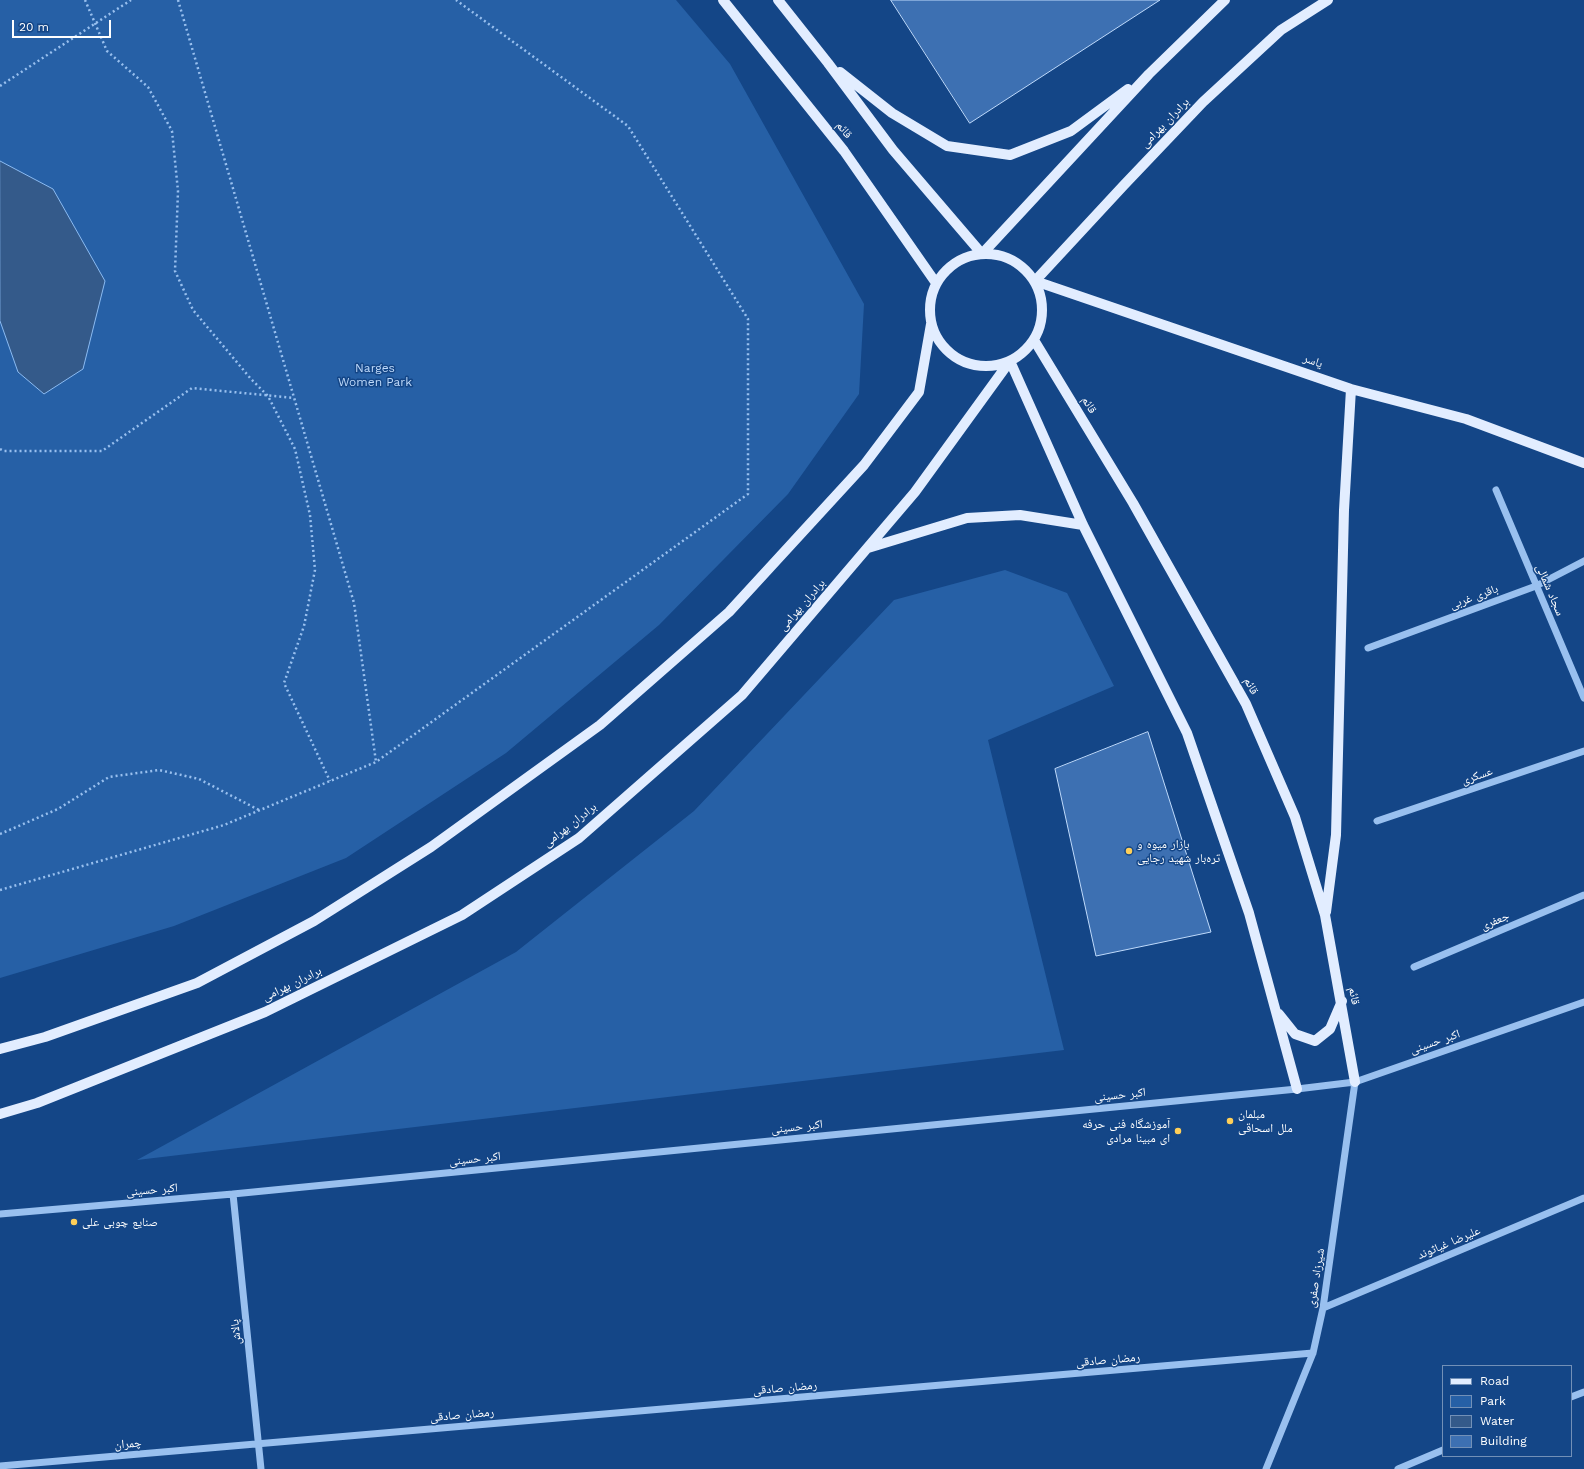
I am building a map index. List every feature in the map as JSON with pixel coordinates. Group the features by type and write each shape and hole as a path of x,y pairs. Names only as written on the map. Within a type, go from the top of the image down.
{"main road":[{"name":"قائم","path":"723,0 844,151 936,283"},
{"path":"778,0 828,63 893,150 982,254"},
{"path":"982,254 1149,74 1225,0"},
{"name":"برادران بهرامی","path":"1035,282 1203,102 1281,30 1328,0"},
{"path":"828,63 892,113 947,146 1010,155 1071,131 1149,74"},
{"path":"982,254 998,255 1013,260 1026,269 1035,282 1041,296 1043,311 1041,326 1034,340 1024,352 1010,361 994,366 977,366 961,361 948,351 937,339 931,324 929,310 931,296 936,283 948,268 964,258 982,254"},
{"name":"یاسر","path":"1035,282 1351,389 1466,419 1584,463"},
{"path":"0,1049 45,1037 197,983 314,922 431,847 600,725 729,612 864,465 919,392 931,324"},
{"name":"قائم","path":"1034,340 1133,503 1246,704 1295,816 1325,916 1342,1001 1355,1082"},
{"path":"1010,361 1083,525 1186,734 1249,913 1297,1089"},
{"name":"برادران بهرامی","path":"0,1114 37,1103 265,1012 462,916 579,838 742,695 915,492 1010,361"},
{"path":"1325,916 1336,835 1343,526 1351,389"},
{"path":"868,548 968,518 1020,515 1083,525"},
{"path":"1275,1009 1295,1034 1315,1041 1330,1029 1342,1001"}],"street":[{"name":"سجاد شمالی","path":"1496,490 1584,698"},
{"name":"باقری غربی","path":"1368,648 1536,586 1584,561"},
{"name":"عسکری","path":"1377,822 1584,751"},
{"name":"جعفری","path":"1414,967 1584,896"},
{"name":"اکبر حسینی","path":"0,1214 233,1194 1297,1089 1355,1082 1584,1002"},
{"name":"شیرزاد صفری","path":"1266,1469 1313,1353 1323,1308 1355,1082"},
{"name":"پالاش","path":"233,1194 261,1469"},
{"name":"علیرضا غیاثوند","path":"1323,1308 1584,1198"},
{"name":"رمضان صادقی","path":"258,1444 1313,1353"},
{"path":"1572,1397 1584,1392"},
{"name":"چمران","path":"0,1466 258,1444"},
{"path":"1398,1469 1442,1450"}],"path":[{"path":"85,0 107,51 148,87 172,131 178,191 175,271 193,310 250,379 268,396 295,449 310,515 315,570 304,626 284,683 330,781"},
{"path":"0,86 132,0"},
{"path":"178,0 354,603 376,762"},
{"path":"0,890 224,825 376,762 748,494 748,319 628,126 456,0"},
{"path":"0,449 4,451 102,451 192,388 294,398"},
{"path":"0,834 58,809 109,777 160,770 199,779 259,810"}],"green space":[{"name":"Narges Women Park","path":"0,0 676,0 730,64 864,304 859,394 788,494 659,625 506,753 346,858 174,926 0,978"},
{"path":"1005,570 1067,593 1114,686 988,740 1064,1050 137,1160 516,952 694,811 894,600"}],"water":[{"path":"0,161 53,189 105,281 83,369 44,394 18,372 0,321"}],"building":[{"path":"891,0 1160,0 970,123"},
{"name":"بازار میوه و تره‌بار شهید رجایی","path":"1148,732 1211,932 1096,956 1055,769"}],"place":[{"name":"بازار میوه و تره‌بار شهید رجایی","path":"1129,851"},
{"name":"مبلمان ملل اسحاقی","path":"1230,1121"},
{"name":"آموزشگاه فنی حرفه ای مبینا مرادی","path":"1178,1131"},
{"name":"صنایع چوبی علی","path":"74,1222"}]}
